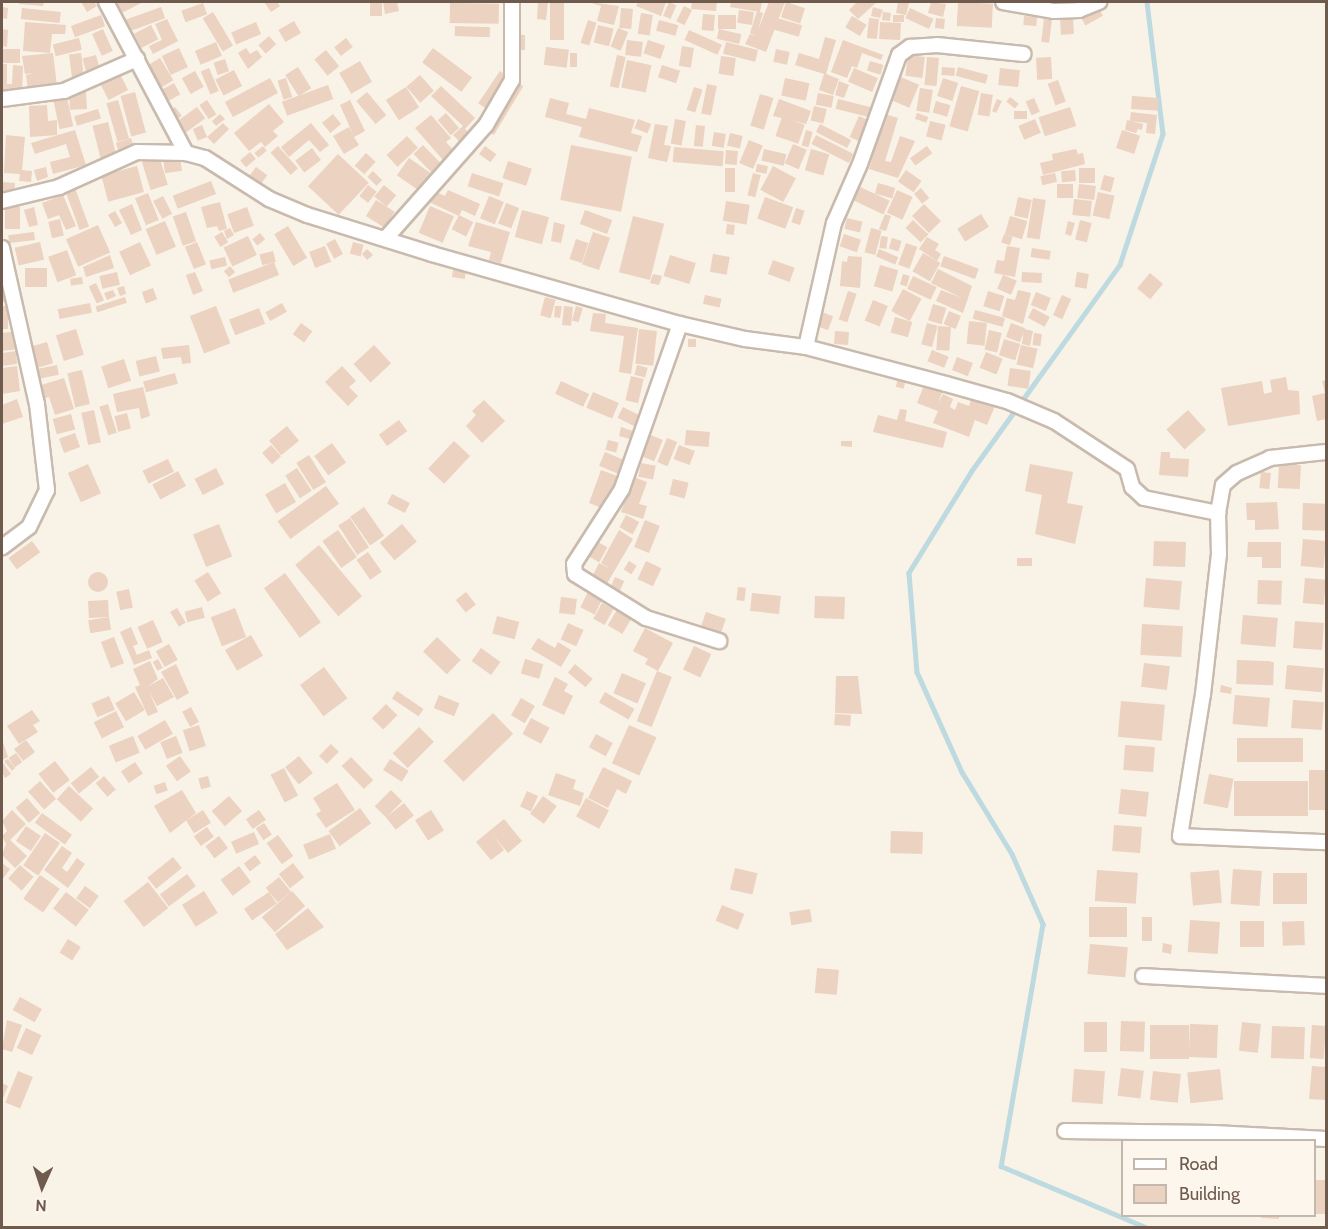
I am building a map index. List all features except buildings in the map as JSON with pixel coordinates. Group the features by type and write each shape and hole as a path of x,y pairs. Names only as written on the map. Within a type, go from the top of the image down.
{"street":[{"path":"106,2 186,153"},
{"path":"386,238 486,125 512,80 512,2"},
{"path":"1003,2 1054,11 1079,10 1099,2"},
{"path":"806,347 834,223 860,164 898,55 910,46 937,45 1024,54"},
{"path":"2,99 64,91 137,59"},
{"path":"2,201 59,188 137,152 186,153 206,158 279,203 386,238 680,324 745,339 806,347 1016,405 1054,421 1127,469 1132,488 1144,498 1218,513"},
{"path":"2,248 35,393 45,449 47,490 29,527 2,547"},
{"path":"680,324 622,489 574,564 575,574 646,618 719,641"},
{"path":"1326,452 1270,458 1237,473 1223,485 1218,513 1219,554 1212,612 1180,836 1326,842"},
{"path":"1143,976 1326,986"},
{"path":"1065,1131 1214,1132 1326,1139"}],"waterway":[{"path":"1121,1217 1001,1166 1043,924 1012,854 962,772 917,672 909,573 972,471 1120,265 1163,134 1147,2"},
{"path":"1122,1217 1148,1228"}]}
